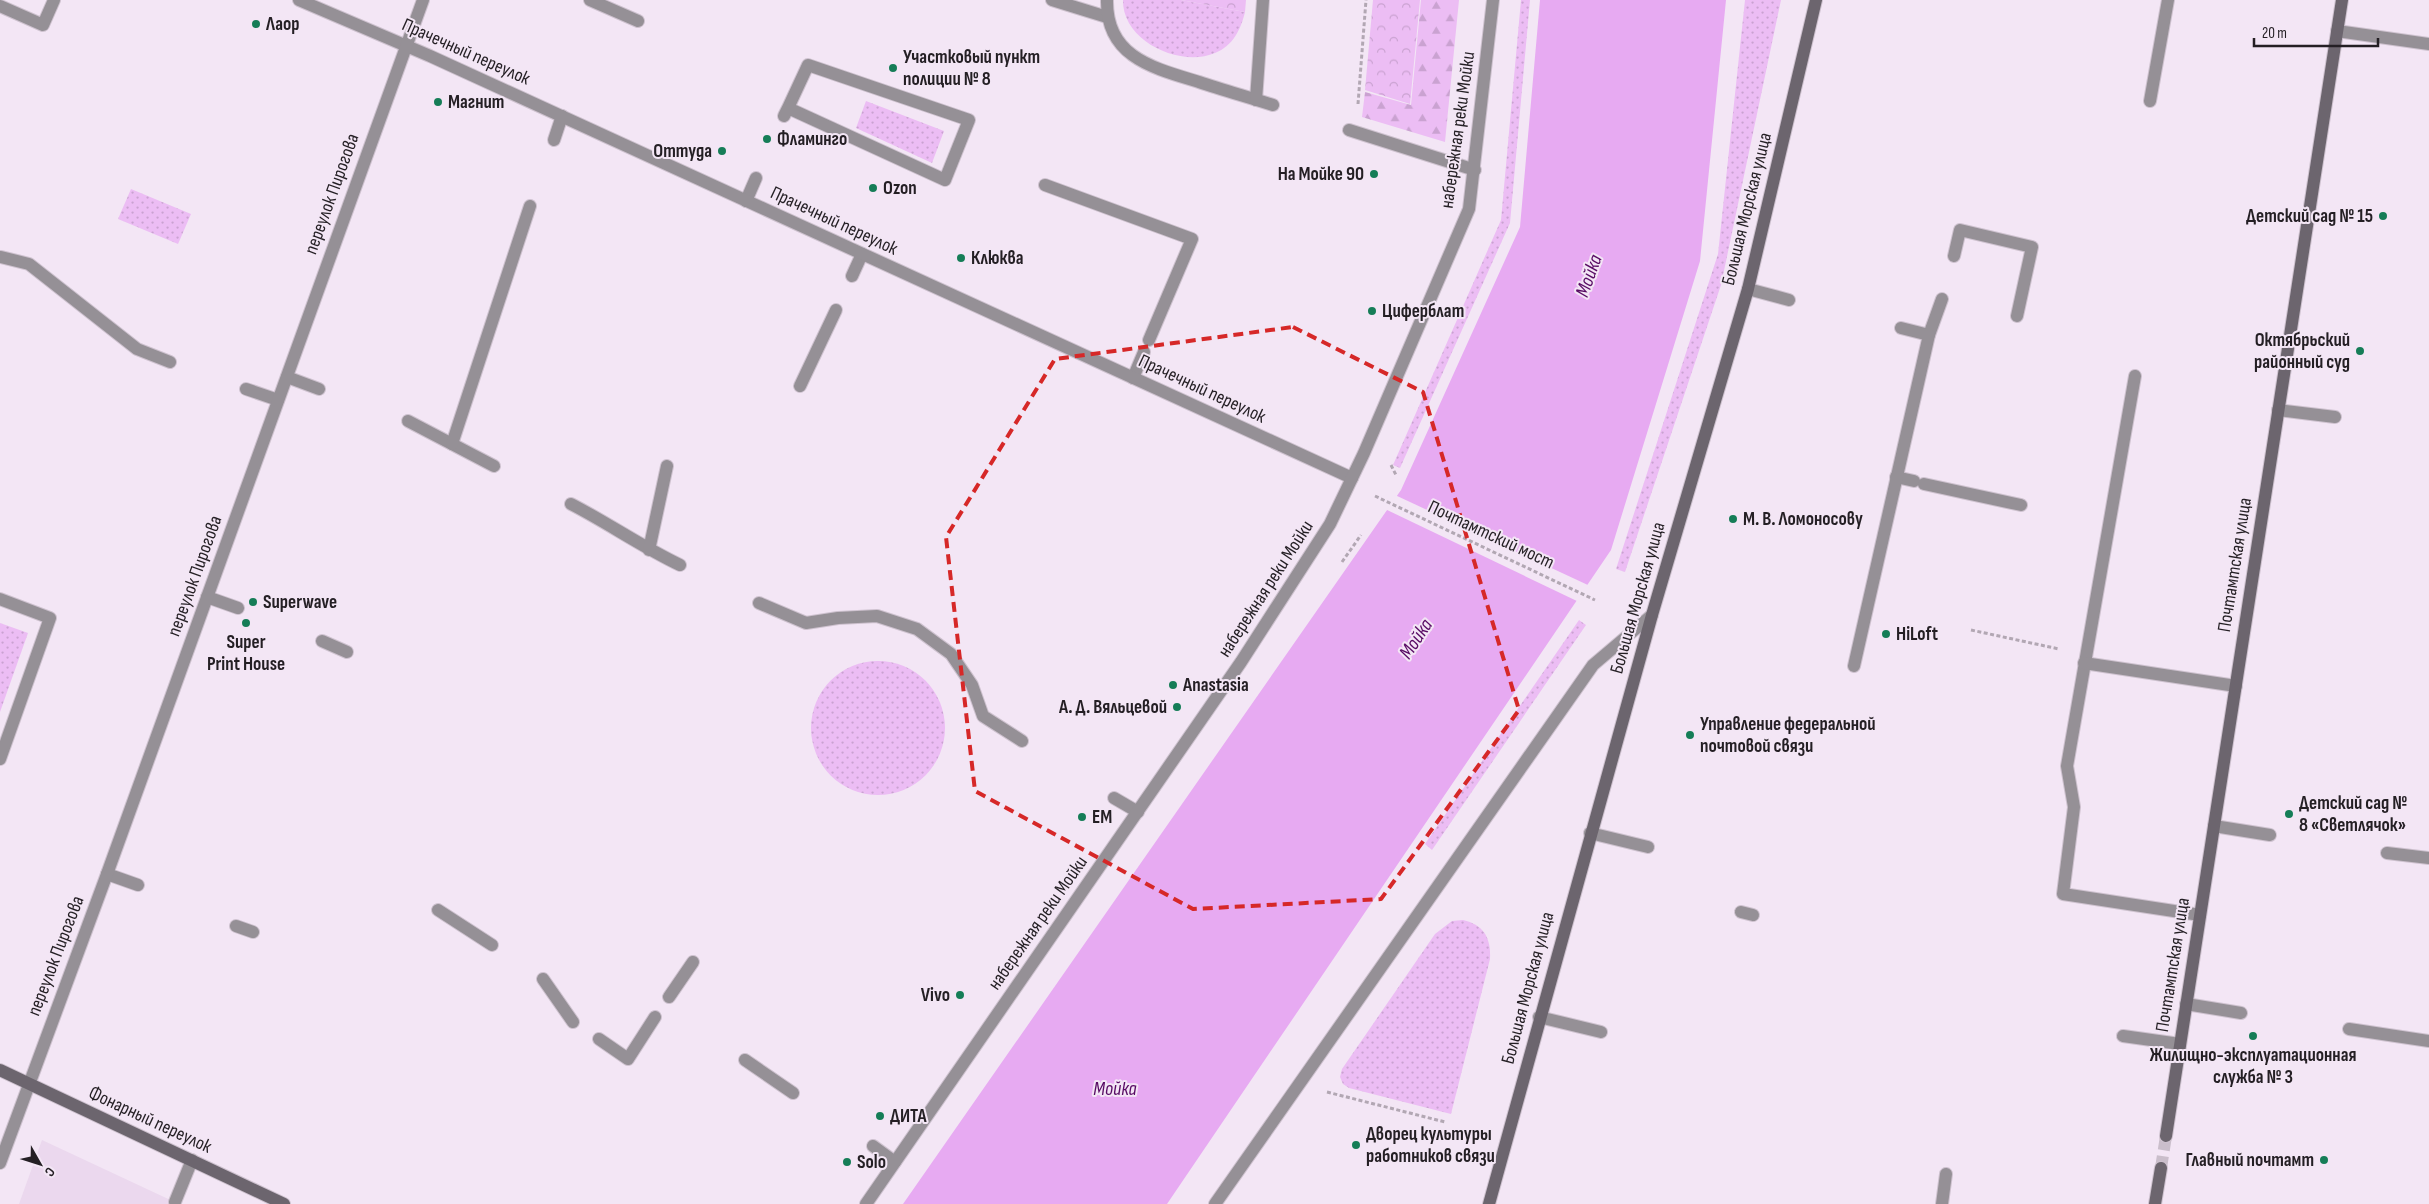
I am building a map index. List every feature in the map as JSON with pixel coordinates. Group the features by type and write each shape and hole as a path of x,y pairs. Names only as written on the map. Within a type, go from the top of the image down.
{"street":[{"path":"0,6 44,25 54,0"},
{"name":"Прачечный переулок","path":"299,0 406,45 1352,478"},
{"name":"переулок Пирогова","path":"0,1163 107,874 423,0"},
{"path":"590,0 638,21"},
{"path":"1052,0 1107,17"},
{"path":"1107,0 1107,17 1110,29 1120,45 1135,58 1157,69 1272,106"},
{"path":"1256,100 1263,0"},
{"name":"набережная реки Мойки","path":"866,1204 1242,662 1330,524 1352,478 1469,209 1475,170 1493,0"},
{"name":"Большая Морская улица","path":"1489,1204 1590,834 1748,289 1816,0"},
{"path":"2150,101 2168,0"},
{"name":"Почтамтская улица","path":"2166,1136 2342,0"},
{"path":"2337,31 2429,44"},
{"path":"808,65 969,120 946,180 786,112 808,65"},
{"path":"554,140 562,116"},
{"path":"1353,130 1475,170"},
{"path":"746,201 756,178"},
{"path":"1045,185 1192,239 1133,378"},
{"path":"452,444 530,206"},
{"path":"1954,256 1960,230 2032,247 2017,316"},
{"path":"852,276 862,254"},
{"path":"1,258 29,264 137,349 170,362"},
{"path":"1748,289 1789,300"},
{"path":"1854,666 1929,335 1942,299"},
{"path":"800,386 836,310"},
{"path":"1902,328 1929,335"},
{"path":"2135,376 2067,766 2074,807 2063,894 2200,915"},
{"path":"287,377 319,389"},
{"path":"246,389 278,400"},
{"path":"2278,410 2335,418"},
{"path":"408,421 494,466"},
{"path":"649,550 667,466"},
{"path":"1896,477 2021,505"},
{"path":"570,504 602,520 649,550 680,565"},
{"path":"207,597 238,608"},
{"path":"0,600 50,618 0,759"},
{"path":"759,603 806,623 838,618 877,616 917,629 951,654 972,685 983,716 1022,741"},
{"path":"1215,1204 1593,665 1652,615"},
{"path":"322,641 347,652"},
{"path":"2084,663 2236,686"},
{"path":"1114,798 1138,812"},
{"path":"2214,826 2270,835"},
{"path":"1590,834 1648,847"},
{"path":"2387,853 2429,858"},
{"path":"107,874 138,885"},
{"path":"438,910 492,945"},
{"path":"236,926 252,932"},
{"path":"669,997 693,962"},
{"path":"543,979 573,1022"},
{"path":"2186,1004 2241,1013"},
{"path":"1539,1017 1601,1032"},
{"path":"599,1039 628,1059 655,1018"},
{"path":"2349,1030 2429,1041"},
{"path":"2123,1036 2180,1044"},
{"path":"745,1060 793,1093"},
{"name":"Фонарный переулок","path":"0,1070 284,1204"},
{"path":"872,1146 895,1162"},
{"path":"175,1202 192,1160"},
{"path":"2155,1204 2161,1168"},
{"path":"1942,1204 1946,1174"}],"path":[{"path":"1353,130 1366,0"},
{"name":"Почтамтский мост","path":"1375,496 1595,600"},
{"path":"1342,562 1361,535"},
{"path":"1971,630 2036,644"},
{"path":"1320,1090 1445,1122"}],"highlighted area":[{"path":"1293,327 1423,392 1519,710 1381,899 1193,909 975,791 946,537 1055,359"}],"shaded area":[{"path":"42,1140 179,1204 19,1204"}],"green space":[{"path":"1123,0 1181,0 1245,12 1238,31 1227,46 1215,53 1201,57 1186,57 1170,54 1142,39 1132,28 1125,15"},
{"path":"1181,0 1246,0 1245,12"},
{"path":"1373,0 1420,0 1410,104 1365,90"},
{"path":"1421,0 1459,0 1445,142 1362,117 1365,92 1411,105"},
{"path":"1521,0 1530,0 1510,223 1400,468 1393,465 1501,220"},
{"path":"1745,0 1781,0 1721,285 1625,572 1616,569 1718,254"},
{"path":"866,101 944,131 932,163 856,128"},
{"path":"131,189 191,214 178,244 118,219"},
{"path":"1579,620 1586,625 1432,850 1425,844"},
{"path":"0,623 28,633 0,712"},
{"path":"878,661 904,666 915,672 925,681 934,691 940,702 945,728 940,754 934,765 925,775 915,784 904,790 878,795 852,790 841,784 831,775 822,765 816,754 811,728 816,702 822,691 831,681 841,672 852,666"},
{"path":"1463,920 1476,925 1485,934 1489,945 1490,959 1451,1114 1349,1088 1343,1084 1340,1077 1342,1069 1435,934 1452,921"}],"water":[{"name":"Мойка","path":"1540,0 1726,0 1700,261 1611,550 1167,1204 903,1204 1401,490 1520,227"}],"pier":[{"path":"1395,495 1590,586 1579,602 1385,509"}],"tunnel":[{"path":"2161,1168 2166,1136"}],"place":[{"name":"Лаор","path":"256,24"},
{"name":"Участковый пункт полиции № 8","path":"893,68"},
{"name":"Магнит","path":"438,102"},
{"name":"Фламинго","path":"767,139"},
{"name":"Оттуда","path":"722,151"},
{"name":"На Мойке 90","path":"1374,174"},
{"name":"Ozon","path":"873,188"},
{"name":"Детский сад № 15","path":"2383,216"},
{"name":"Клюква","path":"961,258"},
{"name":"Циферблат","path":"1372,311"},
{"name":"Октябрьский районный суд","path":"2360,351"},
{"name":"М. В. Ломоносову","path":"1733,519"},
{"name":"Superwave","path":"253,602"},
{"name":"Super Print House","path":"246,623"},
{"name":"HiLoft","path":"1886,634"},
{"name":"Anastasia","path":"1173,685"},
{"name":"А. Д. Вяльцевой","path":"1177,707"},
{"name":"Управление федеральной почтовой связи","path":"1690,735"},
{"name":"Детский сад № 8 «Светлячок»","path":"2289,814"},
{"name":"ЕМ","path":"1082,817"},
{"name":"Vivo","path":"960,995"},
{"name":"Жилищно-эксплуатационная служба № 3","path":"2253,1036"},
{"name":"ДИТА","path":"880,1116"},
{"name":"Дворец культуры работников связи","path":"1356,1145"},
{"name":"Главный почтамт","path":"2324,1160"},
{"name":"Solo","path":"847,1162"}]}
